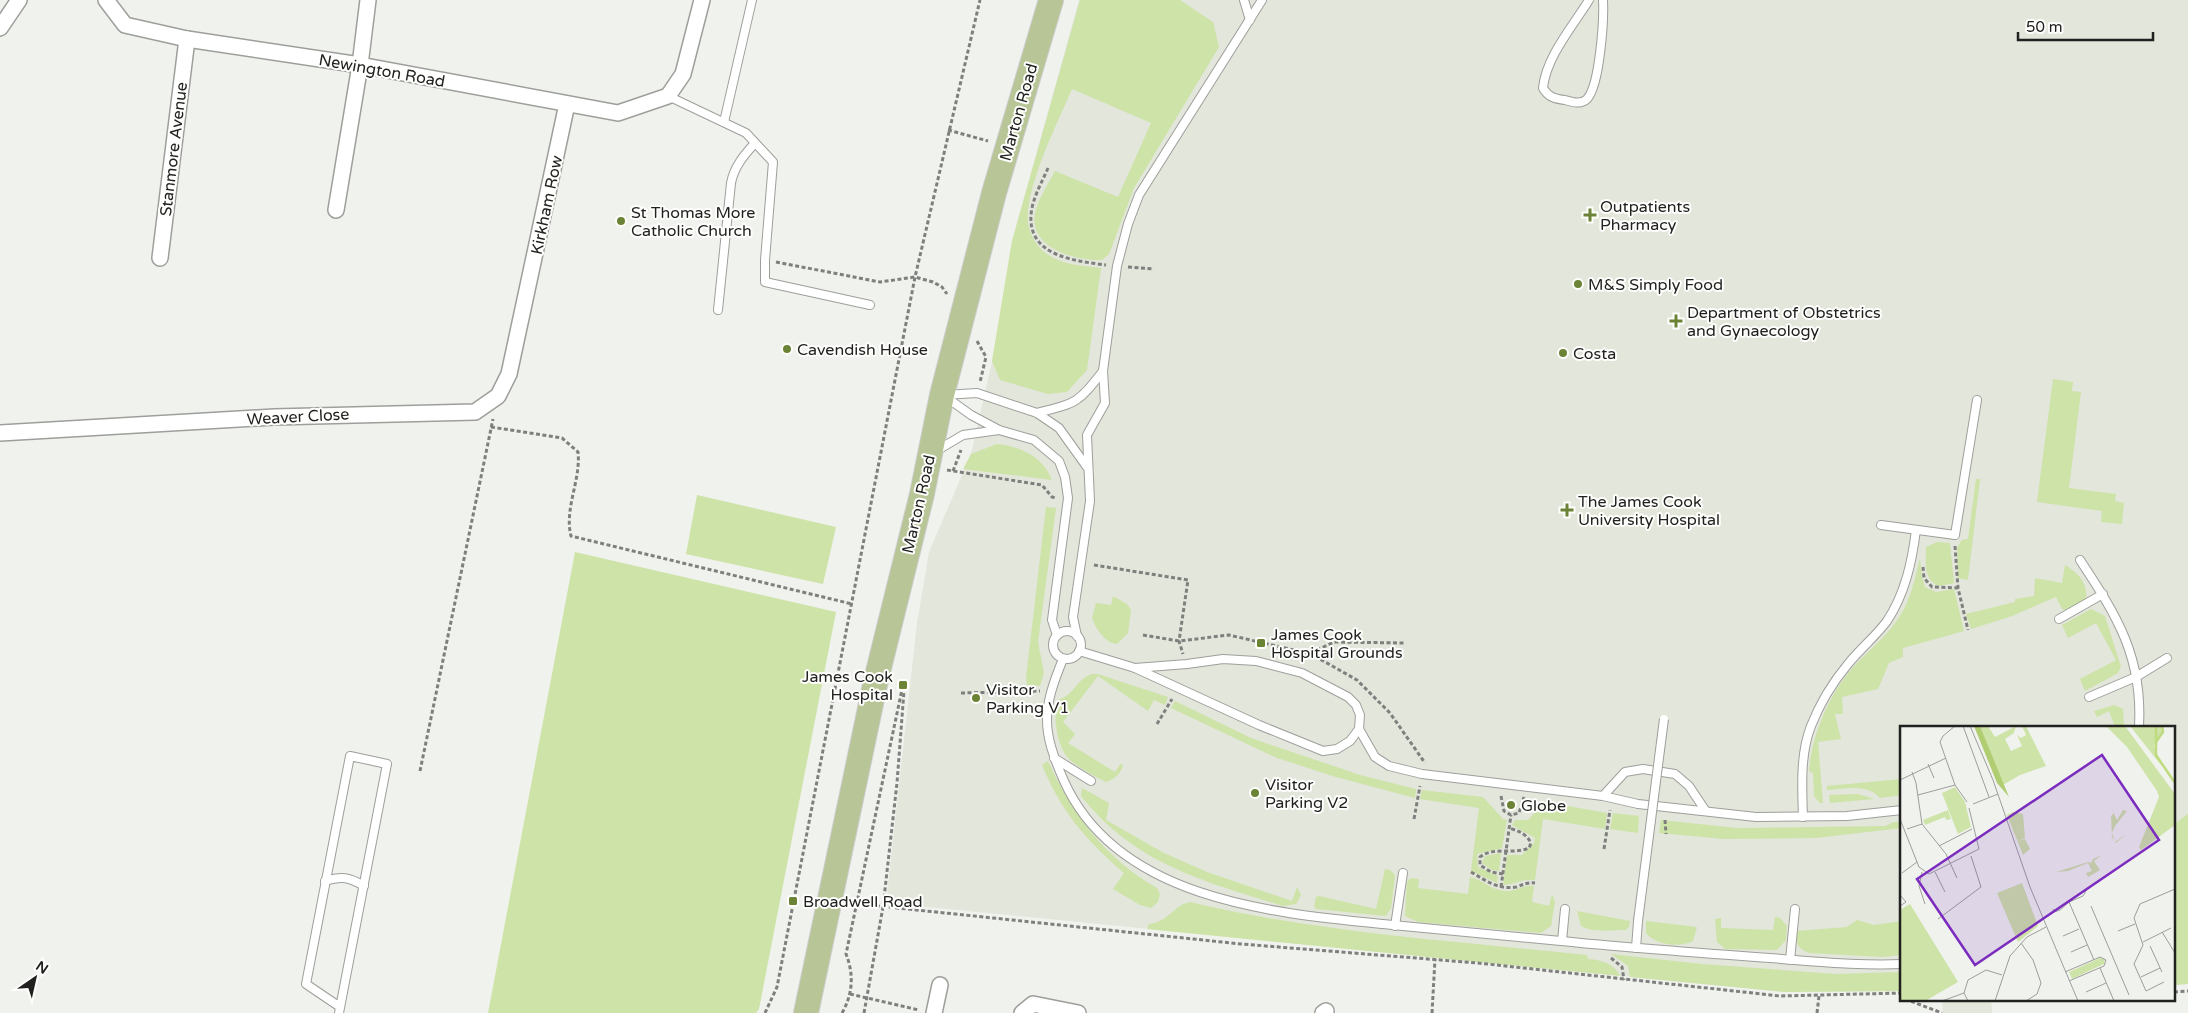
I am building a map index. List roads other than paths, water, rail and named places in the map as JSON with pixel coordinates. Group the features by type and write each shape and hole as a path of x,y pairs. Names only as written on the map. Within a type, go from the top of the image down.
{"main road":[{"name":"Marton Road","path":"806,1013 876,680 929,462 942,395 1008,146 1051,0"}],"street":[{"path":"0,28 19,0"},
{"name":"Newington Road","path":"106,0 125,25 187,39 360,65 618,113 668,96"},
{"path":"336,210 360,65 368,0"},
{"path":"668,96 683,74 702,0"},
{"name":"Stanmore Avenue","path":"160,258 187,39"},
{"name":"Kirkham Row","path":"525,306 567,104"},
{"name":"Weaver Close","path":"0,433 274,417 475,412 498,396 509,374 525,306"},
{"path":"934,1013 940,985"},
{"path":"1022,1013 1033,1004 1078,1013"}],"lane":[{"path":"724,122 752,0"},
{"path":"1244,0 1250,20"},
{"path":"1077,636 1065,631 1057,635 1052,646 1056,655 1063,659 1075,657 1081,644 1077,636 1073,617 1090,501 1087,435 1104,403 1103,371 1117,266 1128,224 1139,195 1262,0"},
{"path":"1589,0 1561,44 1543,80 1543,88 1552,98 1578,103 1587,99 1591,92 1601,52 1602,0"},
{"path":"668,96 746,133 773,162 765,282 870,305"},
{"path":"718,310 730,183 733,173 743,157 755,143"},
{"path":"1038,413 1072,404 1084,396 1103,371"},
{"path":"942,395 977,393 1038,413 1059,428 1088,469"},
{"path":"942,395 971,415 999,430 1034,440 1059,461 1065,477 1068,498 1052,620 1057,635"},
{"path":"1881,525 1955,535 1977,400"},
{"path":"929,462 966,434 999,430"},
{"path":"1803,817 1804,759 1811,727 1827,693 1848,663 1887,620 1902,593 1916,530"},
{"path":"2080,560 2113,610 2126,641 2140,692 2139,726"},
{"path":"2059,619 2103,594"},
{"path":"1079,651 1135,668 1234,714 1322,750 1337,749 1350,741 1359,729 1360,715 1356,705 1348,697 1302,674 1256,661 1223,658 1187,664 1135,668"},
{"path":"2089,697 2136,677 2167,658"},
{"path":"1063,659 1046,706 1047,731 1054,758 1074,802 1107,840 1144,867 1181,886 1219,900 1306,917 1395,926 1790,960 1900,964"},
{"path":"1636,948 1664,719"},
{"path":"1359,729 1375,757 1389,766 1422,774 1603,796 1611,799 1679,809 1705,810 1756,817 1847,816 1900,810"},
{"path":"350,756 387,764 340,1010 306,984 325,882 350,756"},
{"path":"1054,758 1091,782"},
{"path":"1603,796 1625,772 1643,769 1651,770 1675,774 1690,786 1705,810"},
{"path":"1395,926 1403,873"},
{"path":"325,882 339,877 350,878 364,886"},
{"path":"1562,941 1565,909"},
{"path":"1790,960 1795,909"}],"place":[{"name":"Outpatients Pharmacy","path":"1590,215"},
{"name":"St Thomas More Catholic Church","path":"621,221"},
{"name":"M&S Simply Food","path":"1578,284"},
{"name":"Department of Obstetrics and Gynaecology","path":"1676,321"},
{"name":"Cavendish House","path":"787,349"},
{"name":"Costa","path":"1563,353"},
{"name":"The James Cook University Hospital","path":"1567,510"},
{"name":"James Cook Hospital Grounds","path":"1261,643"},
{"name":"James Cook Hospital","path":"903,685"},
{"name":"Visitor Parking V1","path":"976,698"},
{"name":"Visitor Parking V2","path":"1255,793"},
{"name":"Globe","path":"1511,805"},
{"name":"Broadwell Road","path":"793,901"}]}
